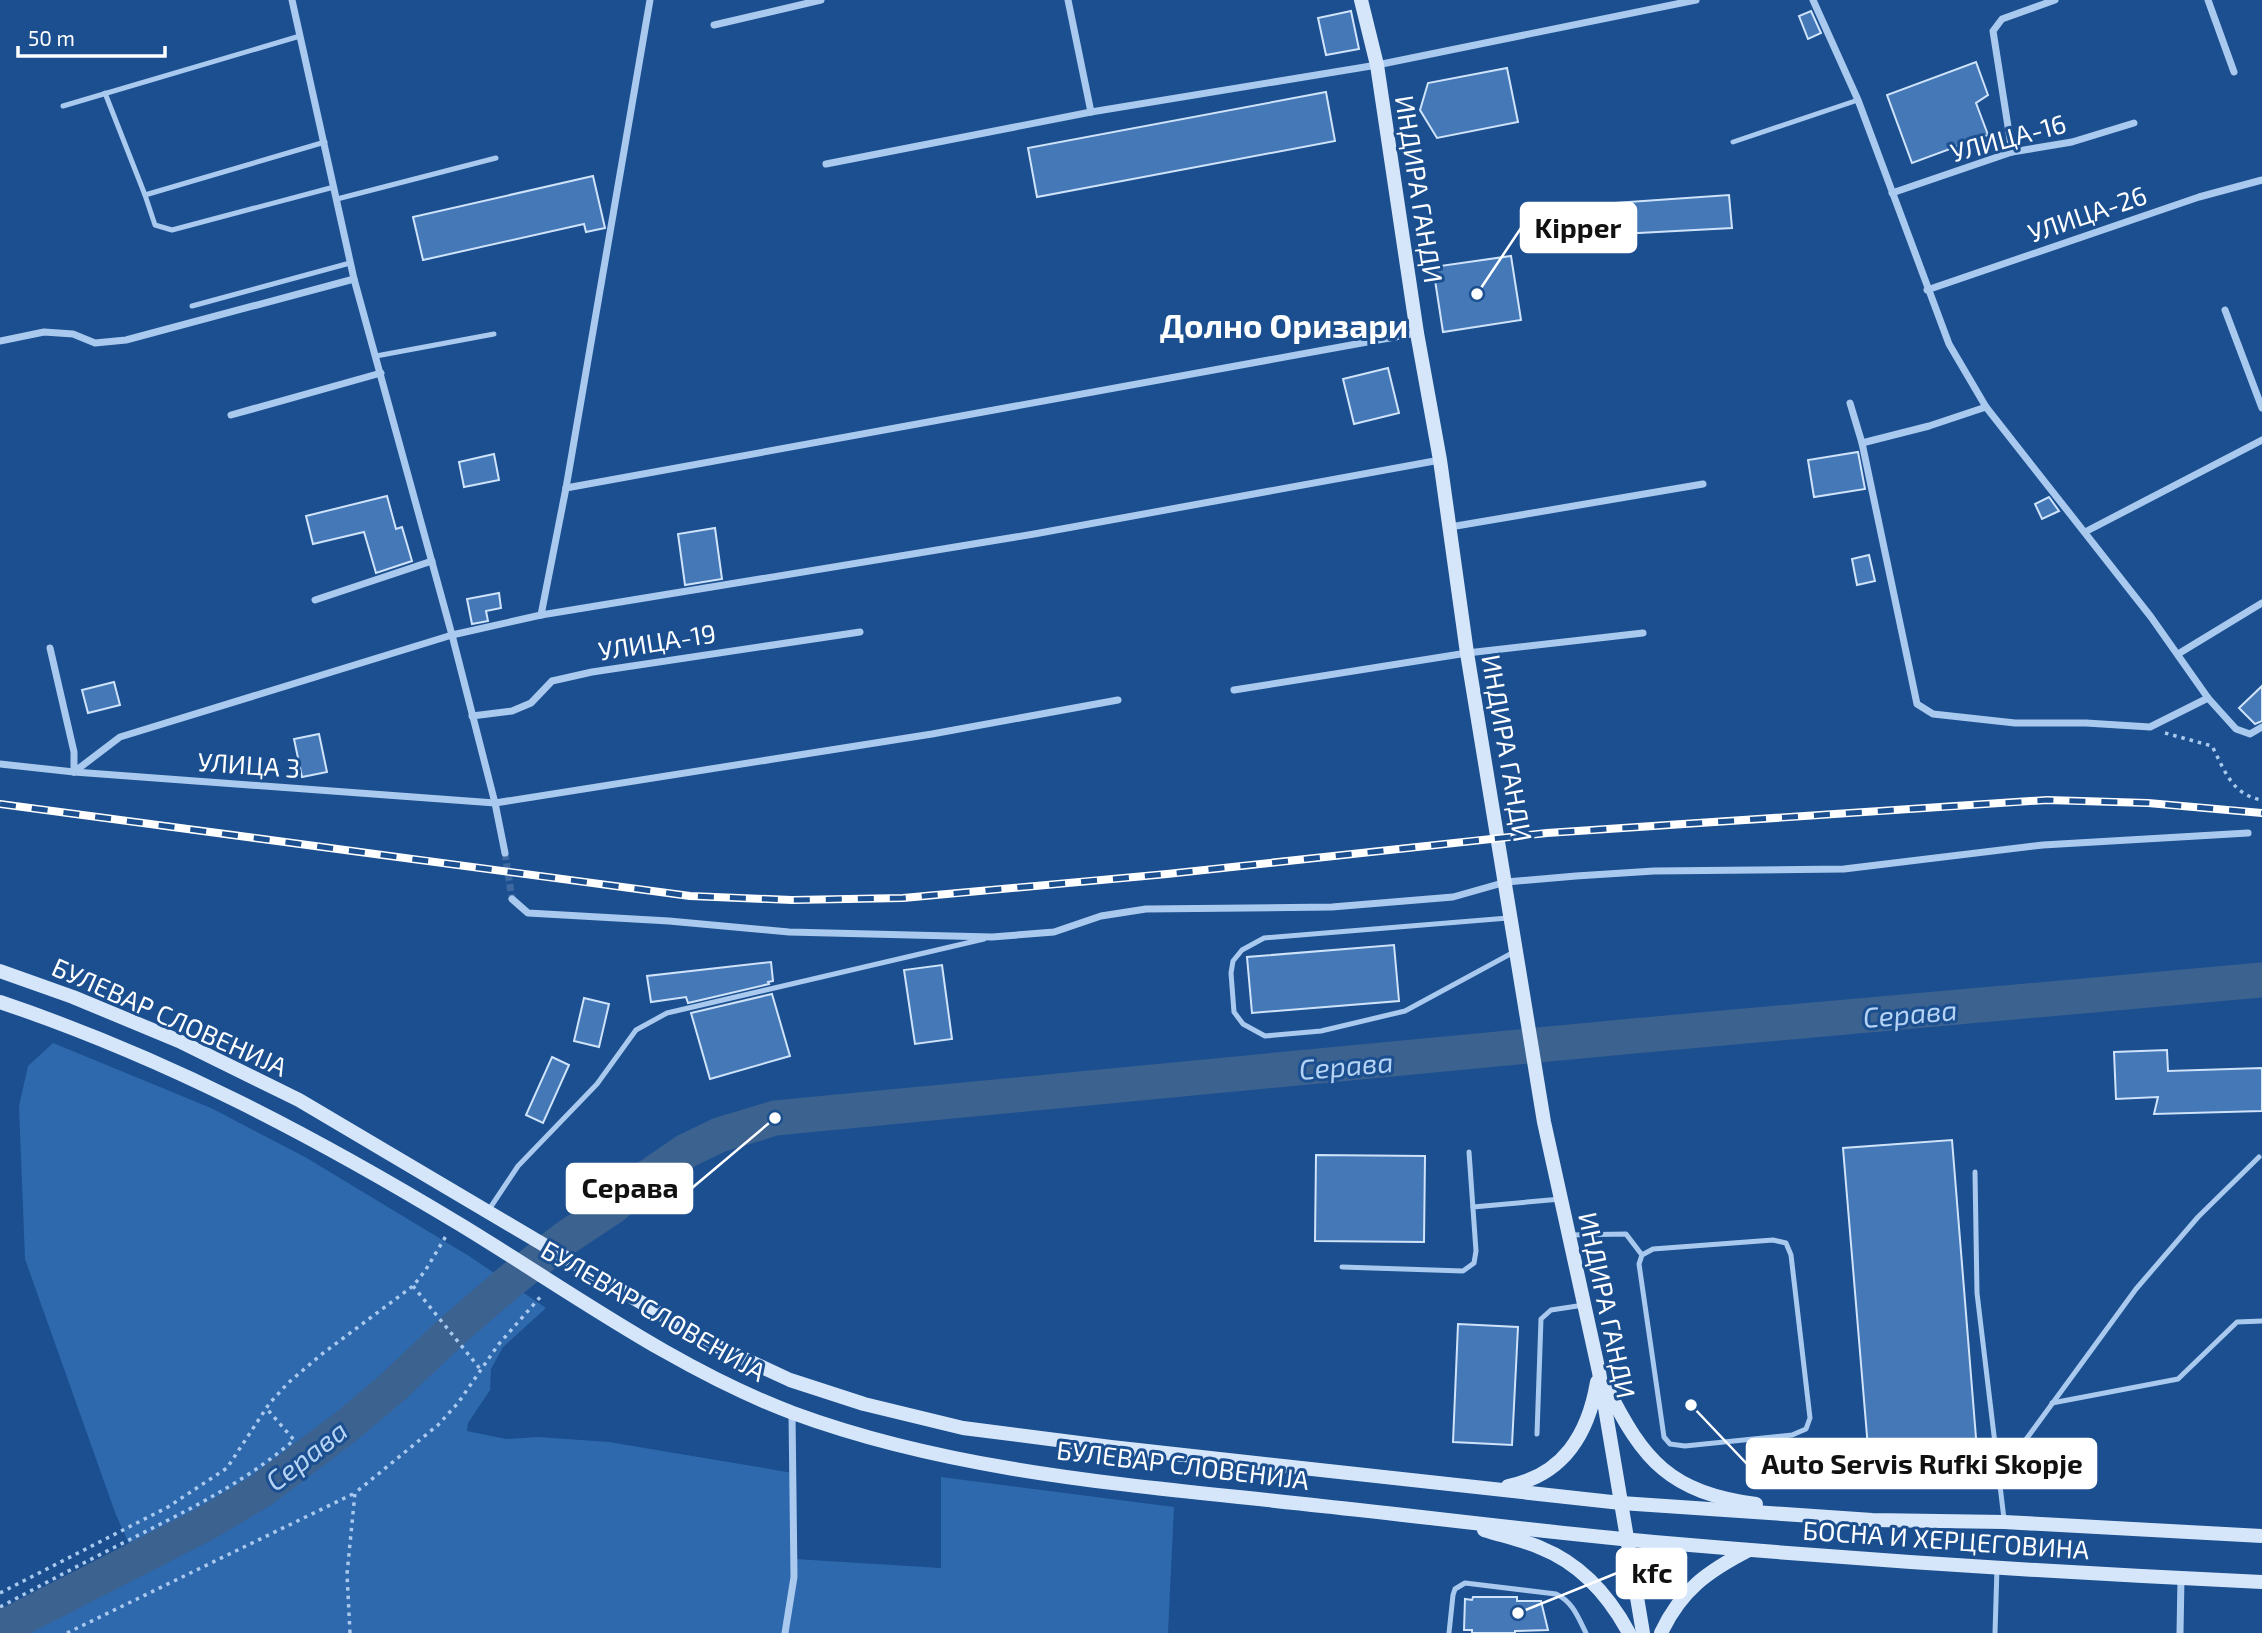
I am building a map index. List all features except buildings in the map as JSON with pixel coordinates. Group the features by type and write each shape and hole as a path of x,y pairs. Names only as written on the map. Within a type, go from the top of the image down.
{"street":[{"path":"292,0 350,263 452,635 505,853"},
{"path":"541,615 566,488 650,0"},
{"path":"714,25 821,0"},
{"path":"1068,0 1091,112"},
{"name":"ИНДИРА ГАНДИ","path":"1361,0 1377,65 1417,333 1440,460 1467,653 1536,1073 1599,1372 1643,1633"},
{"path":"826,164 1091,112 1377,65 1696,0"},
{"path":"1813,0 1858,100 1948,344 1986,407 2085,532 2208,698 2236,729 2250,734 2262,727"},
{"path":"2012,152 1993,31 2002,19 2055,0"},
{"path":"2208,0 2234,72"},
{"name":"УЛИЦА-16","path":"1892,193 2012,152 2073,142 2134,123"},
{"name":"УЛИЦА-26","path":"1927,290 2199,197 2262,180"},
{"path":"0,341 44,332 73,334 94,343 126,340 354,279"},
{"path":"2225,310 2262,408"},
{"path":"566,488 1417,333"},
{"path":"231,415 381,373"},
{"path":"1850,403 1862,443 1917,704 1933,715 2015,723 2151,727 2208,698"},
{"path":"1862,443 1929,426 1986,407"},
{"path":"2085,532 2262,440"},
{"path":"74,772 120,737 452,635 541,615 1034,534 1440,460"},
{"path":"1450,527 1703,484"},
{"path":"316,600 432,561"},
{"path":"2178,654 2262,603"},
{"name":"УЛИЦА-19","path":"472,716 512,710 531,703 552,681 579,675 860,632"},
{"path":"1234,690 1467,653 1643,633"},
{"path":"50,648 74,752 74,772"},
{"name":"УЛИЦА 3","path":"0,764 74,772 495,803 932,734 1118,701"},
{"path":"512,899 528,913 669,921 789,932 992,937 1054,932 1101,916 1146,909 1332,907 1453,897 1506,882 1654,871 1843,869 2043,845 2248,833"},
{"name":"БУЛЕВАР СЛОВЕНИЈА","path":"0,971 73,997 179,1041 275,1088 386,1150 708,1342 790,1380 864,1404 963,1428 1111,1447 1621,1503"},
{"name":"БУЛЕВАР СЛОВЕНИЈА","path":"0,1002 65,1024 171,1068 261,1111 345,1156 455,1221 692,1366 753,1397 792,1412 891,1444 1014,1468 1136,1485 1628,1539"},
{"path":"1493,1489 1527,1482 1557,1464 1579,1438 1593,1407 1599,1372"},
{"path":"1599,1372 1639,1445 1673,1477 1689,1488 1721,1499 1761,1505 1801,1516"},
{"path":"785,1633 794,1577 792,1412"},
{"name":"БОСНА И ХЕРЦЕГОВИНА","path":"1621,1503 1872,1520 2004,1522 2262,1536"},
{"path":"1453,1520 1541,1548 1577,1567 1608,1599 1629,1633"},
{"name":"БОСНА И ХЕРЦЕГОВИНА","path":"1628,1539 1997,1568 2262,1582"},
{"path":"1661,1633 1670,1614 1689,1589 1717,1567 1750,1549"},
{"path":"2180,1633 2181,1578"}],"lane":[{"path":"63,106 300,36"},
{"path":"105,93 155,225 172,230 334,187"},
{"path":"1733,142 1858,100"},
{"path":"145,195 325,142"},
{"path":"337,199 496,158"},
{"path":"192,306 350,263"},
{"path":"376,356 494,334"},
{"path":"1511,918 1264,939 1242,950 1233,961 1231,973 1234,1012 1243,1024 1265,1036 1321,1031 1405,1011 1517,951"},
{"path":"488,1211 518,1166 597,1084 636,1030 667,1013 992,937"},
{"path":"1342,1267 1463,1271 1474,1263 1476,1251 1469,1152"},
{"path":"2000,1475 2136,1289 2198,1217 2259,1157"},
{"path":"1976,1171 1977,1293 2004,1522"},
{"path":"1473,1207 1561,1199"},
{"path":"1569,1235 1626,1234 1642,1255"},
{"path":"1773,1240 1786,1243 1791,1255 1810,1418 1806,1429 1792,1435 1685,1446 1671,1444 1664,1437 1639,1264 1642,1255 1653,1249 1773,1240"},
{"path":"1537,1434 1541,1319 1551,1310 1584,1305"},
{"path":"2052,1403 2178,1378 2237,1322 2262,1321"},
{"path":"1995,1633 1997,1568"},
{"path":"1448,1633 1455,1589 1465,1583 1556,1594 1573,1606 1586,1633"}],"path":[{"path":"2151,727 2172,736 2212,746 2233,785 2247,797 2262,800"},
{"path":"0,1593 168,1507 227,1468 267,1408 288,1383 413,1286 455,1221"},
{"path":"67,1633 355,1493 438,1425 458,1403 524,1314 553,1283"},
{"path":"413,1286 481,1370"},
{"path":"0,1607 228,1488 263,1465 294,1440 267,1408"},
{"path":"350,1633 346,1574 355,1493"}],"shaded area":[{"path":"53,1043 211,1108 305,1157 469,1256 546,1308 503,1347 491,1369 490,1390 468,1423 467,1431 506,1439 538,1437 609,1442 793,1473 795,1559 941,1568 941,1477 1174,1507 1168,1633 0,1633 0,1629 136,1559 116,1515 25,1259 19,1106 28,1066"}],"waterway":[{"name":"Серава","path":"0,1629 205,1524 262,1490 348,1425 509,1282 567,1237 611,1208 648,1177 686,1151 719,1135 775,1118 1633,1036 2262,980"}],"tunnel":[{"path":"505,853 512,899"}],"railway":[{"path":"0,804 690,896 792,900 903,898 1167,874 1547,833 2047,800 2148,803 2262,813"}],"place":[{"name":"Kipper","path":"1477,294"},
{"name":"Серава","path":"775,1118"},
{"name":"Auto Servis Rufki Skopje","path":"1691,1405"},
{"name":"kfc","path":"1518,1613"}],"district":[{"name":"Долно Оризари","path":"1284,325"}]}
